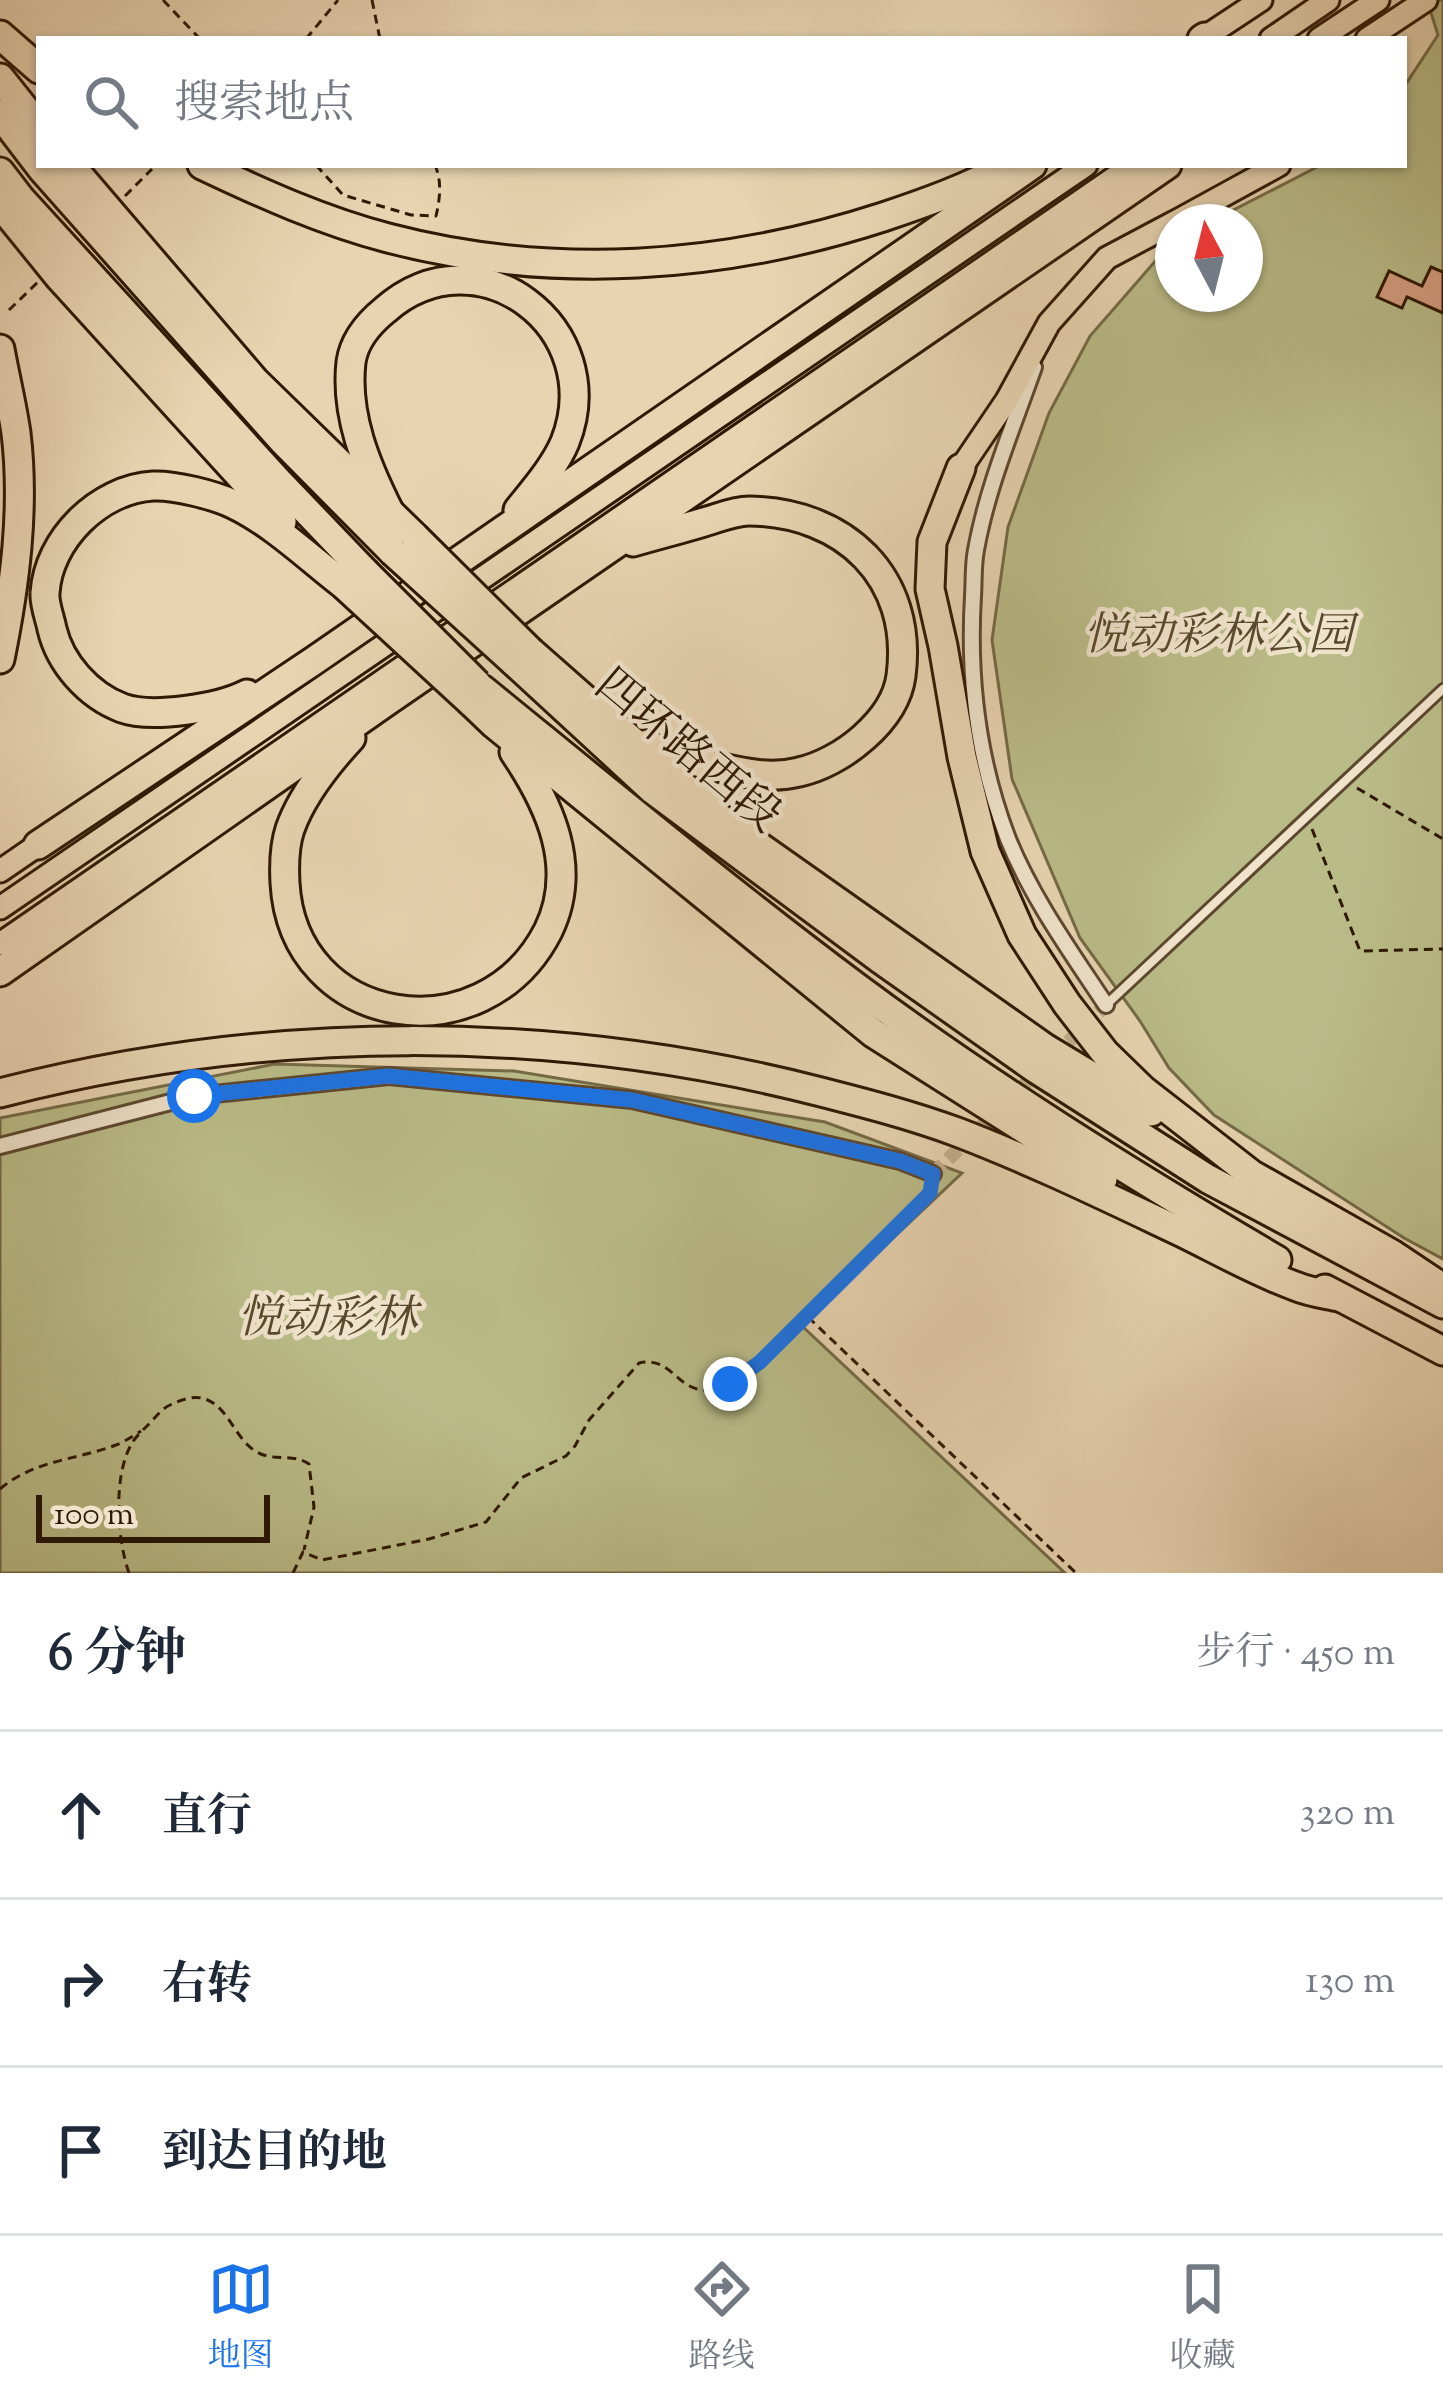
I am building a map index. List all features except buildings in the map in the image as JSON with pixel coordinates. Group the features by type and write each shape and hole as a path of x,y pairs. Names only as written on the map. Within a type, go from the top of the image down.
{"highway":[{"path":"0,35 36,66"},
{"path":"0,78 36,123"},
{"name":"四环路西段","path":"0,115 36,161"},
{"name":"四环路西段","path":"41,168 283,440 404,545 653,790 1036,1069 1208,1179 1443,1304"},
{"path":"73,168 255,381 389,511"},
{"path":"208,168 290,207 387,238 463,255 542,264 639,265 742,252 834,232 914,207 1002,168"},
{"path":"38,845 316,661 1028,168"},
{"path":"0,972 1163,168"},
{"name":"四环路西段","path":"0,172 245,446 355,579 476,695 856,986 1053,1121 1189,1209 1340,1298 1443,1351"},
{"path":"0,204 216,452 355,579"},
{"path":"404,545 362,449 351,404 351,358 367,326 396,300 429,285 463,279 502,288 535,308 557,331 572,368 574,412 563,446 503,529"},
{"path":"0,349 16,436 19,530 0,659"},
{"path":"962,468 932,542 930,589 985,850 1022,935 1105,1053 1143,1090 1252,1174"},
{"path":"316,661 229,703 171,712 124,709 87,687 58,651 44,595 57,546 90,511 127,491 155,486 233,504 355,579"},
{"path":"522,657 663,753 751,775 799,772 850,751 881,719 901,679 900,634 895,602 857,546 823,526 785,514 743,511 612,548"},
{"path":"386,702 346,743 304,800 290,829 284,861 286,900 295,932 334,981 365,1001 404,1011 435,1011 468,1004 521,970 552,922 560,893 562,862 557,836 537,786 476,695"},
{"path":"592,707 723,820 1045,1048 1443,1289"},
{"path":"494,724 873,1033 1236,1258"},
{"path":"0,1093 128,1064 278,1045 510,1042 705,1066 863,1102 954,1131 1065,1177 1297,1287 1340,1298"}],"main road":[{"path":"1206,36 1261,0"},
{"path":"1275,36 1328,0"},
{"path":"1324,36 1378,0"},
{"path":"1372,36 1419,5"},
{"path":"1404,36 1419,5"},
{"path":"0,908 1082,168"},
{"path":"0,944 1129,168"},
{"path":"1208,204 1274,168"},
{"path":"962,468 1007,400 1049,323 1107,258 1155,233"},
{"path":"0,871 38,845"}],"street":[{"path":"1049,323 997,472 975,552 970,639 974,706 1009,840 1050,920 1106,1005"},
{"path":"0,1146 194,1096 388,1076 632,1100 900,1161 933,1174"}],"lane":[{"path":"1106,1005 1443,689"}],"path":[{"path":"163,0 197,36"},
{"path":"308,36 338,0"},
{"path":"372,0 379,36"},
{"path":"319,168 343,195 411,215 436,215 440,201 436,168"},
{"path":"119,202 152,169"},
{"path":"9,310 43,277"},
{"path":"1345,781 1443,838"},
{"path":"1307,816 1360,951 1443,949"},
{"path":"303,1552 322,1560 486,1522 521,1478 566,1456 589,1420 639,1363 650,1360 662,1365 686,1386 702,1392 730,1384 760,1362 930,1193 933,1174"},
{"path":"807,1316 1076,1573"},
{"path":"128,1573 119,1503 131,1444 164,1407 203,1398 217,1406 258,1453 298,1456 309,1464 314,1507 293,1573"},
{"path":"0,1489 14,1477 52,1461 116,1444 143,1430"}],"green space":[{"name":"悦动彩林公园","path":"1427,0 1443,0 1443,1259 1214,1115 1169,1068 1080,938 1012,779 992,640 1008,527 1049,413 1090,336 1155,261 1155,312 1263,312 1263,204 1245,204 1315,168 1407,168 1407,82 1438,35"},
{"name":"悦动彩林","path":"275,1064 514,1071 825,1122 962,1173 801,1325 1065,1573 0,1573 0,1118"}],"tunnel":[{"path":"933,1174 1106,1005"}],"route":[{"path":"194,1096 388,1076 632,1100 900,1161 933,1174 930,1193 760,1362 730,1384"}]}
